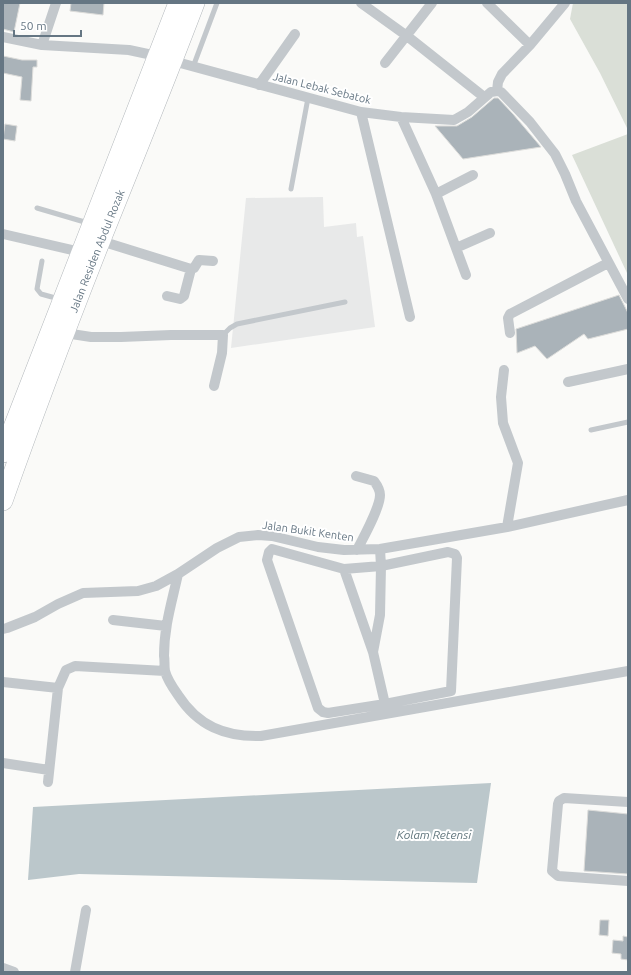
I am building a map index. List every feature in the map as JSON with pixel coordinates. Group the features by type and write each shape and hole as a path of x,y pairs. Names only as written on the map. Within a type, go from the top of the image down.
{"highway":[{"name":"Jalan Residen Abdul Rozak","path":"165,59 178,3"},
{"name":"Jalan Residen Abdul Rozak","path":"3,501 65,333 96,233 165,59 195,3"},
{"name":"Jalan Residen Abdul Rozak","path":"3,453 81,252 96,233"}],"street":[{"path":"42,45 56,3"},
{"path":"361,3 407,36 484,97"},
{"path":"385,63 432,3"},
{"path":"487,3 530,45"},
{"path":"565,3 530,45 502,74 498,82 497,91 504,95 530,122 555,154 576,201 628,299"},
{"path":"259,84 295,34"},
{"name":"Jalan Lebak Sebatok","path":"3,38 42,45 130,50 361,112 401,117 454,120 460,118 468,112 491,92 497,91"},
{"path":"361,112 410,317"},
{"path":"401,117 436,194 466,276"},
{"path":"436,194 474,175"},
{"path":"96,233 191,269"},
{"path":"456,248 490,233"},
{"path":"3,234 81,252"},
{"path":"167,296 177,299 184,296 191,269 194,268 199,260 213,260"},
{"path":"510,333 508,319 510,314 608,263"},
{"path":"65,333 91,337 223,335 222,353 214,386"},
{"path":"568,382 628,369"},
{"path":"504,370 501,397 503,423 518,463 507,527"},
{"path":"356,476 374,481 379,487 380,496 374,514 357,550"},
{"name":"Jalan Bukit Kenten","path":"3,629 35,616 83,593 138,591 156,586 178,574 217,548 239,538 272,536 318,547 344,550 380,550 507,527 628,500"},
{"path":"272,549 276,549 344,569 381,566 448,552 455,554 457,558 451,691 386,709 328,713 323,712 318,708 270,567 268,556 272,549"},
{"path":"373,652 380,615 380,550"},
{"path":"344,569 373,652 386,709"},
{"path":"178,574 166,626 164,646 165,671 173,689 183,704 193,714 214,729 244,737 261,736 386,709 628,671"},
{"path":"113,620 166,626"},
{"path":"48,782 58,688 66,670 75,666 165,671"},
{"path":"3,682 58,688"},
{"path":"3,763 49,770"},
{"path":"628,802 564,798 560,800 558,804 552,872 558,876 628,881"},
{"path":"75,972 86,910"},
{"path":"3,968 14,972"}],"lane":[{"path":"193,67 217,3"},
{"path":"291,189 308,98"},
{"path":"37,208 96,233"},
{"path":"42,262 37,289 41,294 62,300"},
{"path":"223,335 237,324 345,302"},
{"path":"591,430 628,422"}],"shaded area":[{"path":"573,3 628,3 628,130 600,73 570,19"},
{"path":"628,134 628,273 627,273 572,155"},
{"path":"323,197 324,227 356,223 357,237 363,236 375,327 231,348 246,198"}],"water":[{"name":"Kolam Retensi","path":"491,783 477,883 79,874 28,880 33,807"}],"building":[{"path":"3,3 20,3 14,32 3,29"},
{"path":"71,3 104,3 103,15 70,11"},
{"path":"3,56 22,60 37,60 37,67 33,67 31,101 20,100 22,77 3,73"},
{"path":"494,98 498,98 541,147 463,159 435,126 457,126 472,117"},
{"path":"5,124 17,126 15,141 3,139"},
{"path":"619,295 628,313 628,329 588,339 584,334 547,359 535,346 517,353 516,329"},
{"path":"588,810 628,814 628,874 584,871"},
{"path":"600,920 609,920 608,936 599,935"},
{"path":"623,936 628,937 628,960 621,959 621,954 612,953 613,940 623,941"}]}
